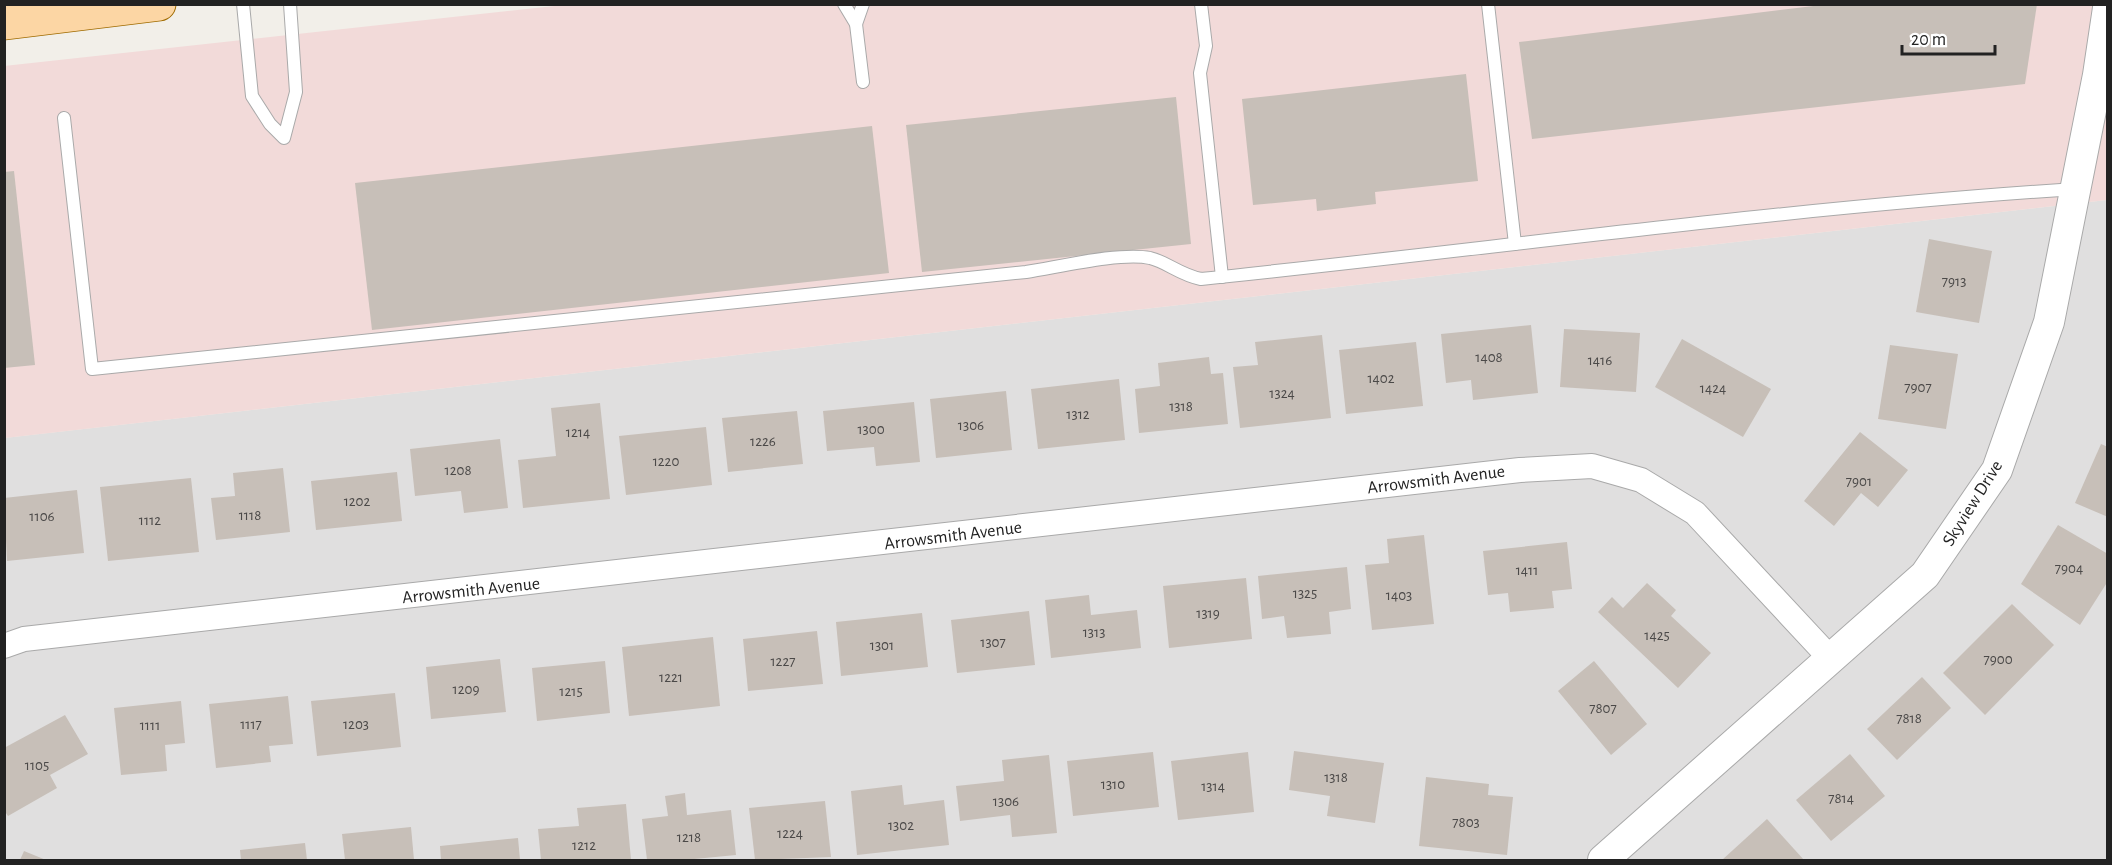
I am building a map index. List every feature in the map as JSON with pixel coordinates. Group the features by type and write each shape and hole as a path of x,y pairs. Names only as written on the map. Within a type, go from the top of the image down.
{"main road":[{"path":"4,23 159,4"}],"street":[{"name":"Skyview Drive","path":"1603,861 1925,575 1997,470 2049,322 2075,189 2103,75 2108,8"},
{"name":"Arrowsmith Avenue","path":"4,646 24,639 1520,470 1592,466 1641,480 1695,513 1830,659"}],"lane":[{"path":"243,4 252,96 270,124 284,138 296,92 290,4"},
{"path":"844,4 856,24 863,82"},
{"path":"856,24 863,4"},
{"path":"1201,4 1206,46 1200,73 1222,277"},
{"path":"1488,4 1515,244"},
{"path":"63,118 92,369 1026,272 1131,257 1152,259 1184,276 1201,279 1939,198 2075,189"}],"shaded area":[{"path":"573,4 2107,5 2107,200 5,438 4,66"},
{"path":"2107,200 2107,860 5,860 4,438"}],"building":[{"path":"1830,4 2037,4 2025,84 1532,139 1519,42"},
{"path":"1466,74 1478,181 1375,192 1376,204 1317,211 1316,199 1253,205 1242,99"},
{"path":"1176,97 1191,244 922,272 906,125"},
{"path":"872,126 889,273 372,330 355,183"},
{"path":"14,171 35,365 4,368 4,172"},
{"path":"1929,239 1992,251 1979,323 1916,312"},
{"path":"1531,325 1538,393 1473,400 1471,380 1446,383 1441,334"},
{"path":"1564,329 1640,333 1636,392 1560,387"},
{"path":"1322,335 1331,418 1240,428 1233,367 1258,365 1255,342"},
{"path":"1682,339 1771,389 1743,437 1655,387"},
{"path":"1416,342 1423,406 1346,414 1339,350"},
{"path":"1890,345 1958,354 1946,429 1878,419"},
{"path":"1209,357 1211,374 1223,373 1228,424 1139,433 1135,389 1160,386 1158,363"},
{"path":"1119,379 1125,440 1038,449 1031,389"},
{"path":"1006,391 1012,450 936,458 930,399"},
{"path":"914,402 920,462 876,466 874,447 827,451 823,411"},
{"path":"600,403 610,499 523,508 518,460 556,456 551,408"},
{"path":"797,411 803,464 728,472 722,418"},
{"path":"706,427 712,485 626,495 619,436"},
{"path":"1860,432 1908,470 1878,507 1861,493 1834,526 1804,501"},
{"path":"500,439 508,508 464,513 461,491 415,496 410,449"},
{"path":"2101,444 2108,447 2108,517 2075,503"},
{"path":"283,468 290,532 216,540 211,498 235,496 233,473"},
{"path":"397,472 402,521 316,530 311,481"},
{"path":"191,478 199,552 108,561 100,487"},
{"path":"77,490 84,553 7,561 4,498"},
{"path":"2058,525 2108,554 2108,581 2080,625 2021,584"},
{"path":"1424,535 1434,624 1372,630 1365,565 1389,563 1387,539"},
{"path":"1567,542 1572,589 1552,591 1554,608 1510,612 1508,593 1488,595 1483,551"},
{"path":"1347,567 1351,609 1329,612 1331,634 1287,638 1284,616 1262,619 1258,576"},
{"path":"1246,578 1252,639 1169,648 1163,586"},
{"path":"1647,583 1676,610 1671,616 1711,653 1678,688 1598,612 1612,597 1623,608"},
{"path":"1089,595 1091,615 1137,610 1141,648 1051,658 1045,600"},
{"path":"2012,604 2054,645 1985,715 1943,673"},
{"path":"1029,611 1035,665 957,673 951,620"},
{"path":"922,613 928,667 841,676 836,622"},
{"path":"817,631 823,684 748,691 743,639"},
{"path":"713,637 720,706 629,716 622,647"},
{"path":"500,659 506,712 431,719 426,667"},
{"path":"605,661 610,713 537,721 532,668"},
{"path":"1594,661 1647,724 1611,755 1558,691"},
{"path":"1922,677 1951,708 1897,760 1867,729"},
{"path":"395,693 401,747 317,756 311,701"},
{"path":"288,696 293,744 269,746 271,762 216,768 209,704"},
{"path":"181,701 185,743 165,745 167,771 121,775 114,708"},
{"path":"65,715 88,754 50,775 57,788 8,816 4,810 4,748"},
{"path":"1294,751 1384,763 1375,823 1327,816 1330,796 1289,790"},
{"path":"1153,752 1159,807 1073,816 1067,761"},
{"path":"1248,752 1254,812 1178,820 1171,761"},
{"path":"1850,754 1885,796 1831,841 1796,800"},
{"path":"1049,755 1057,833 1012,837 1010,815 960,821 956,786 1004,781 1002,760"},
{"path":"1426,777 1489,784 1488,795 1513,797 1507,855 1419,846"},
{"path":"902,785 904,805 944,800 949,845 857,855 851,791"},
{"path":"685,793 687,815 731,810 736,855 684,860 647,860 642,819 668,816 665,796"},
{"path":"825,801 831,857 755,860 749,808"},
{"path":"626,804 631,860 541,860 538,829 579,826 577,808"},
{"path":"1767,819 1804,860 1722,860"},
{"path":"411,827 414,860 345,860 342,834"},
{"path":"518,838 520,860 441,860 440,846"},
{"path":"305,843 307,860 241,860 240,850"},
{"path":"24,851 46,860 20,860"}]}
